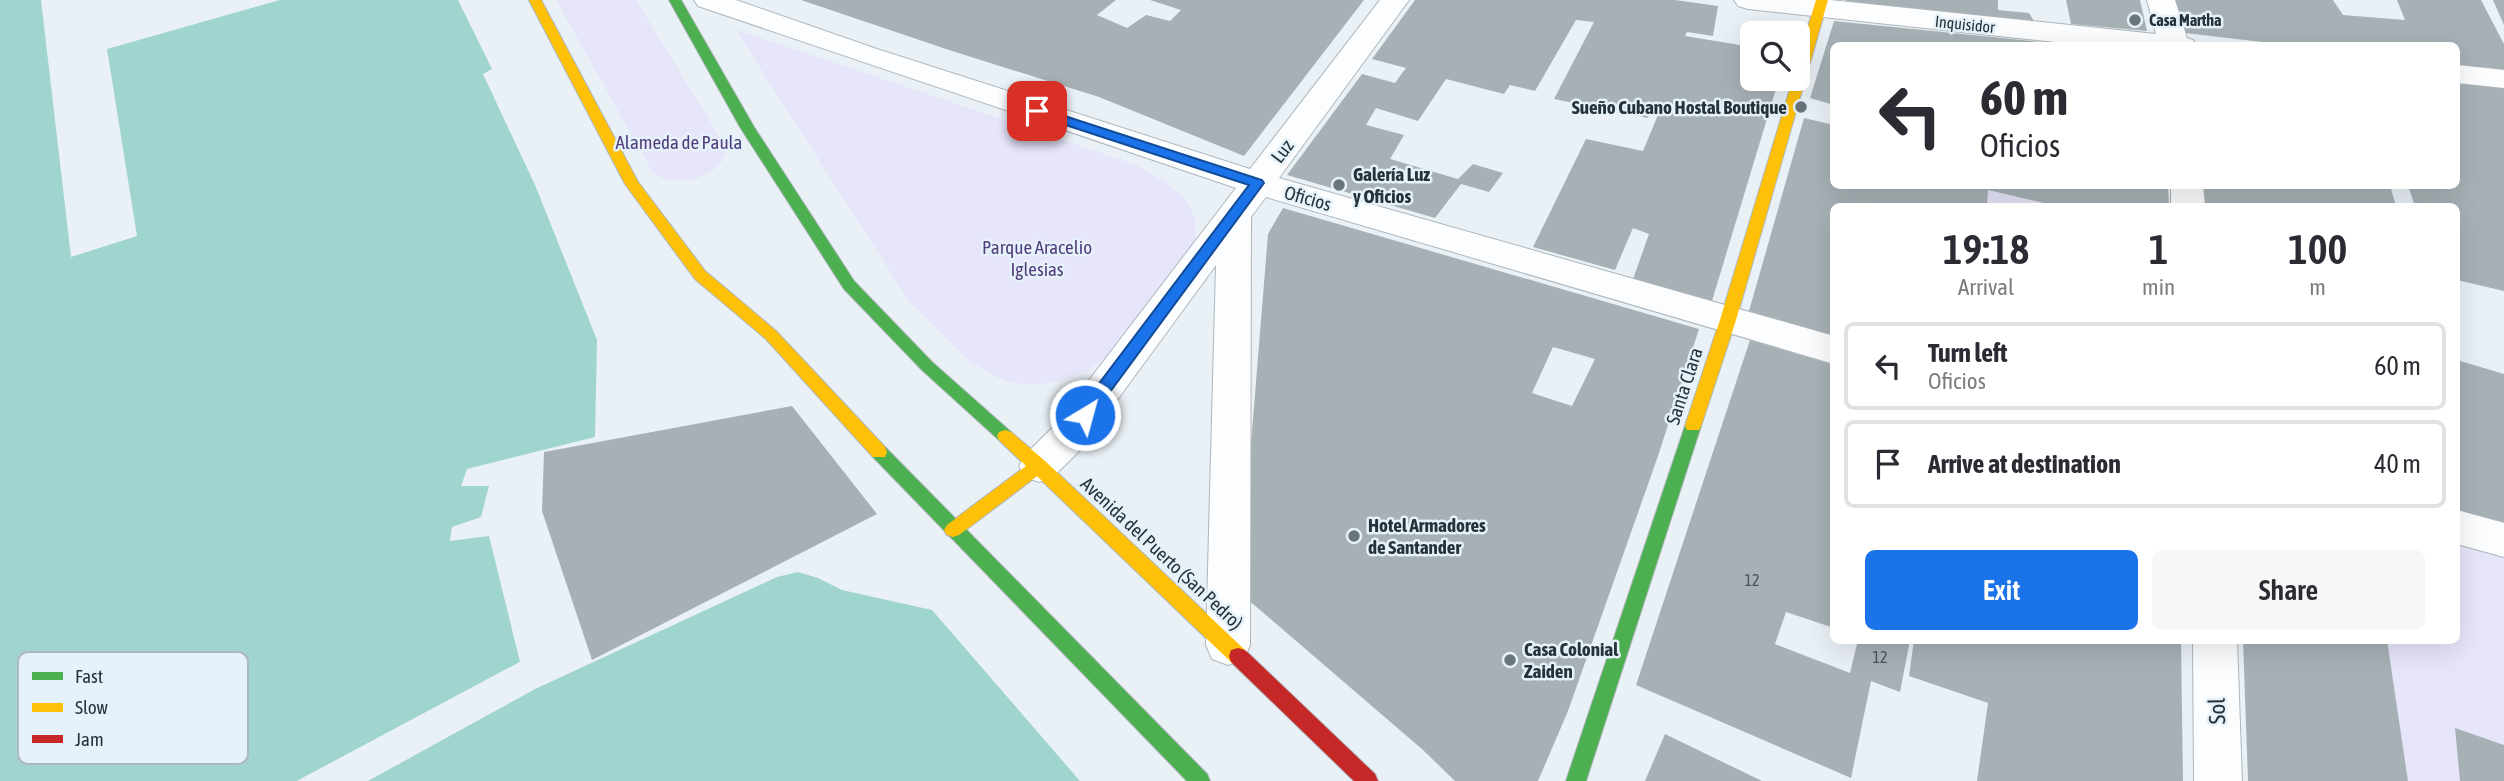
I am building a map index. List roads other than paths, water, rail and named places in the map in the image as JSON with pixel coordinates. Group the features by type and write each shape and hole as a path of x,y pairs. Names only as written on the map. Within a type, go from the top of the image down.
{"main road":[{"path":"535,0 632,184 700,275 771,335 953,530 1200,781"},
{"name":"Avenida del Puerto (San Pedro)","path":"691,3 747,127 849,285 927,366 1039,466 1368,781"},
{"name":"Santa Clara","path":"1576,781 1728,320 1821,4"},
{"path":"953,530 1039,466"}],"street":[{"name":"Luz","path":"1039,466 1068,437 1395,0"},
{"name":"Inquisidor","path":"1748,0 1821,4 2148,42"},
{"path":"2161,0 2173,42"},
{"name":"Oficios","path":"691,3 866,55 1257,183 1830,349"},
{"path":"2460,74 2504,79"},
{"path":"1228,645 1234,215"},
{"path":"2460,528 2504,540"},
{"name":"Sol","path":"2215,644 2218,781"}],"place":[{"name":"Casa Martha","path":"2135,20"},
{"name":"Sueño Cubano Hostal Boutique","path":"1801,107"},
{"name":"Galería Luz y Oficios","path":"1339,185"},
{"name":"Hotel Armadores de Santander","path":"1354,536"},
{"name":"Casa Colonial Zaiden","path":"1510,660"}],"park label":[{"name":"Alameda de Paula","path":"679,142"},
{"name":"Parque Aracelio Iglesias","path":"1037,258"}]}
